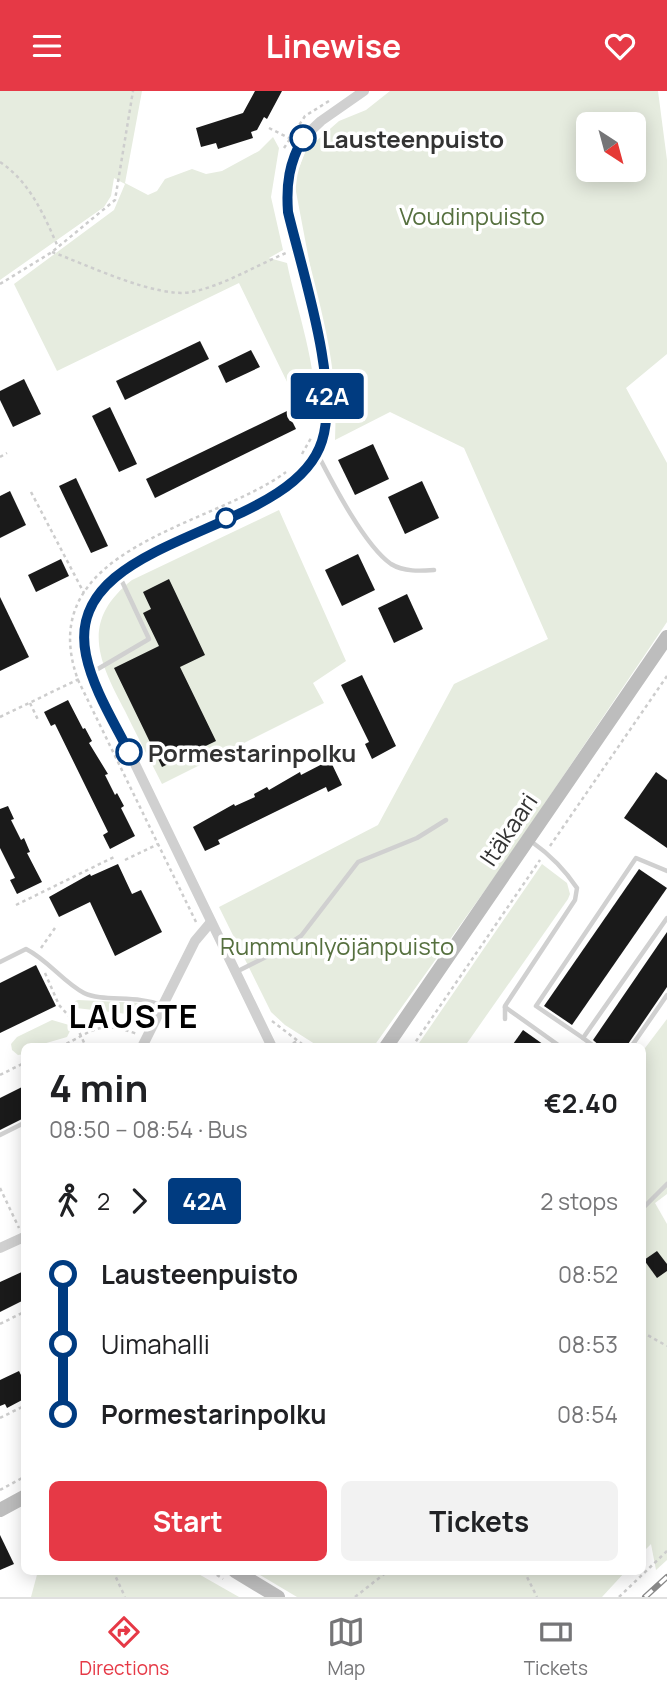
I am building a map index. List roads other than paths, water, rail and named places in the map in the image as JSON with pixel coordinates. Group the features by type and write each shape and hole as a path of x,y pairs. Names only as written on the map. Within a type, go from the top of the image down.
{"street":[{"path":"270,1043 92,673 86,654 88,623 100,593 118,575 143,558 283,491 305,472 317,454 326,427 327,391 324,367 288,212 287,179 293,157 304,137 360,92"},
{"name":"Itäkaari","path":"389,1043 667,637"},
{"path":"144,1042 195,941 211,922"},
{"path":"0,1248 21,1238"},
{"path":"0,1510 21,1499"},
{"path":"242,1575 278,1597"}],"lane":[{"path":"317,454 352,515 372,543 392,564 416,572 434,570"},
{"path":"92,673 149,639 118,575"},
{"path":"235,973 301,936 358,862 417,838 446,820"},
{"path":"505,1019 505,1006 575,900 577,888 546,852 528,839"},
{"path":"590,1043 536,1006 636,857 667,871"},
{"path":"583,1038 667,918"},
{"path":"0,962 26,949 38,955 85,994 150,1000 162,1006"},
{"path":"634,1043 667,995"},
{"path":"505,1006 556,1043"},
{"path":"0,1135 21,1124"},
{"path":"646,1205 667,1184"}],"railway":[{"path":"645,1597 667,1577"}],"place":[{"name":"Lausteenpuisto","path":"303,138"},
{"name":"Pormestarinpolku","path":"129,752"}],"district":[{"name":"LAUSTE","path":"134,1016"}],"park label":[{"name":"Voudinpuisto","path":"472,215"},
{"name":"Rummunlyöjänpuisto","path":"337,945"}]}
